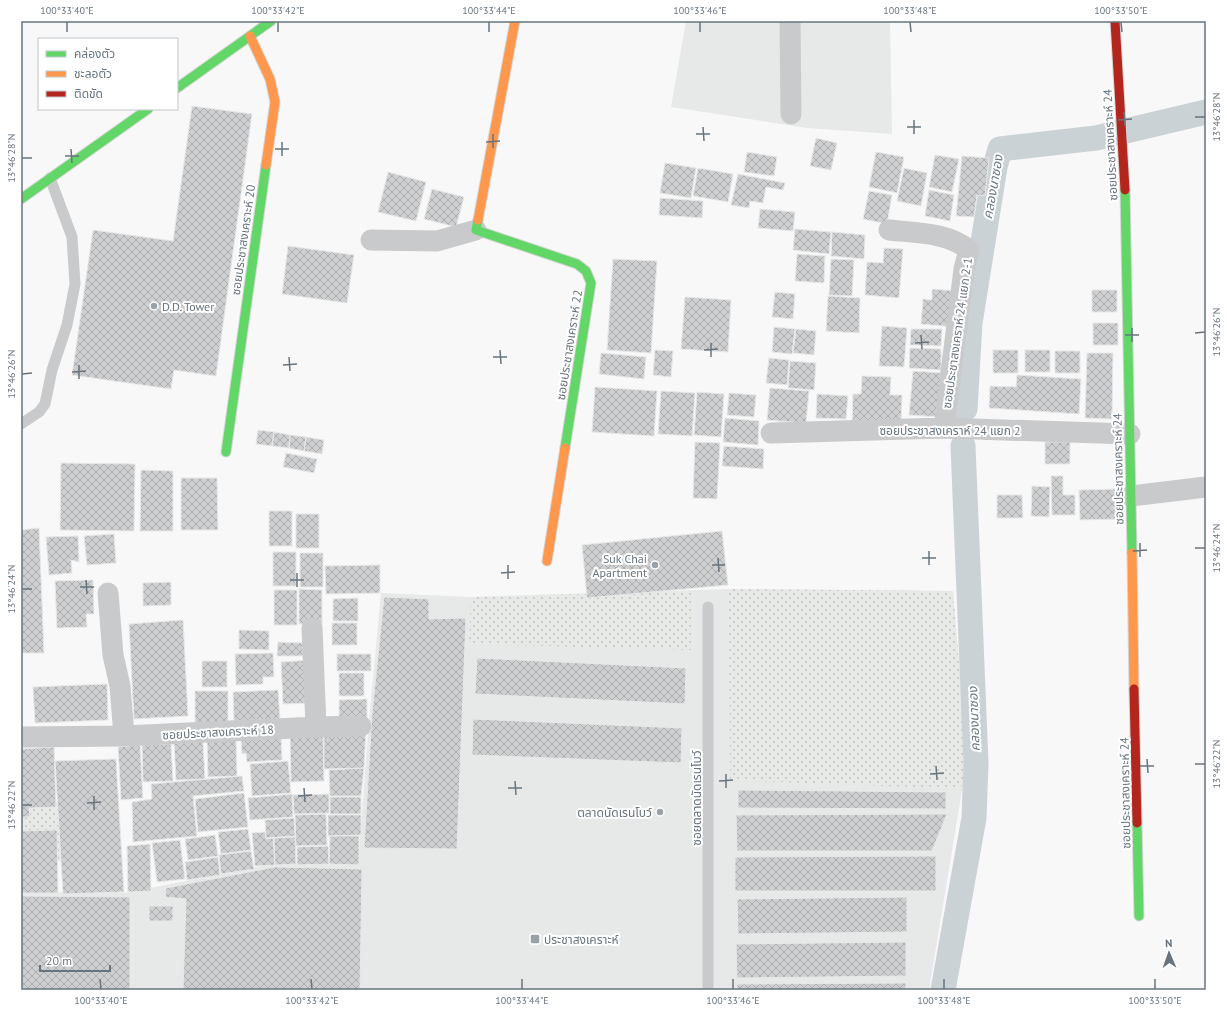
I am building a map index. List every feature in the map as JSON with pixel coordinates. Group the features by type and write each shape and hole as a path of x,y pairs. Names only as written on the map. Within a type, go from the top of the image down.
{"street":[{"path":"178,87 271,21"},
{"path":"371,240 437,241 476,230 515,21"},
{"path":"790,21 790,114"},
{"name":"ซอยประชาสงเคราะห์ 24","path":"1115,21 1124,162 1139,916"},
{"name":"ซอยประชาสงเคราะห์ 20","path":"226,452 275,102 270,79 250,36"},
{"path":"21,199 147,110"},
{"name":"ซอยประชาสงเคราะห์ 22","path":"476,230 577,264 586,271 591,284 547,561"},
{"name":"ซอยประชาสงเคราห์ 24 แยก 2-1","path":"889,230 938,236 962,244 969,250 964,269 944,428"},
{"name":"ซอยประชาสงเคราห์ 24 แยก 2","path":"771,432 944,428 1130,434"},
{"path":"1131,496 1206,488"},
{"path":"108,593 113,655 120,686 124,736"},
{"path":"312,628 316,726"},
{"name":"ซอยประชาสงเคราะห์ 18","path":"21,736 124,736 316,726 360,726"}],"lane":[{"path":"21,424 39,412 45,404 52,370 67,326 75,284 72,237 50,178"},
{"name":"ซอยตลาดนัดเรนโบว์","path":"708,607 708,990"}],"shaded area":[{"path":"686,21 890,21 892,134 807,128 671,107"},
{"name":"ตลาดนัดเรนโบว์","path":"729,589 953,591 967,760 929,990 21,990 21,892 124,893 274,864 358,865 381,593 471,597"},
{"path":"729,589 953,591 967,760 961,789 730,780"},
{"path":"693,591 692,650 469,644 471,597"},
{"path":"67,801 69,861 21,862 21,802"}],"building":[{"name":"D.D. Tower","path":"192,106 252,114 216,376 174,370 171,389 72,375 93,230 173,241"},
{"path":"816,138 837,143 831,170 810,166"},
{"path":"747,152 777,157 774,176 744,172"},
{"path":"876,152 904,157 897,193 869,187"},
{"path":"935,155 959,159 952,192 929,187"},
{"path":"962,156 989,158 985,196 977,195 974,217 956,216"},
{"path":"665,163 696,168 691,198 660,193"},
{"path":"698,168 733,174 728,202 693,196"},
{"path":"904,168 927,173 921,206 897,201"},
{"path":"388,172 426,182 416,221 378,212"},
{"path":"738,174 785,183 783,190 766,187 763,203 750,201 749,208 731,205"},
{"path":"432,189 464,197 456,227 424,219"},
{"path":"929,190 954,195 950,221 925,216"},
{"path":"869,191 892,195 887,224 863,219"},
{"path":"660,198 703,201 702,218 659,215"},
{"path":"760,209 795,212 793,231 758,228"},
{"path":"795,229 831,232 829,254 793,250"},
{"path":"832,232 865,235 864,259 831,256"},
{"path":"288,246 354,255 347,303 282,294"},
{"path":"884,248 903,249 899,298 865,295 867,262 883,263"},
{"path":"797,254 825,256 824,283 795,281"},
{"path":"613,259 657,261 651,353 607,350"},
{"path":"831,259 854,260 852,296 829,295"},
{"path":"932,289 957,291 954,327 921,324 923,299 932,300"},
{"path":"1092,290 1117,290 1117,312 1092,312"},
{"path":"775,292 795,294 793,319 772,317"},
{"path":"828,296 860,298 859,333 826,331"},
{"path":"685,297 731,300 728,352 681,349"},
{"path":"1093,323 1118,323 1118,345 1093,345"},
{"path":"882,326 907,328 904,367 879,366"},
{"path":"774,327 795,329 792,354 772,352"},
{"path":"796,329 816,331 814,355 793,353"},
{"path":"911,329 942,329 941,346 910,345"},
{"path":"910,348 941,349 941,370 909,368"},
{"path":"655,350 673,351 671,377 653,375"},
{"path":"993,350 1018,350 1018,373 993,373"},
{"path":"1025,350 1050,350 1050,372 1025,372"},
{"path":"1055,351 1080,351 1080,373 1055,373"},
{"path":"601,353 646,357 644,379 599,374"},
{"path":"1087,353 1113,353 1112,419 1085,418"},
{"path":"769,358 789,360 787,385 766,383"},
{"path":"790,361 816,363 814,390 788,388"},
{"path":"913,371 944,373 941,417 909,415"},
{"path":"1017,375 1081,379 1079,414 989,408 990,386 1016,387"},
{"path":"862,376 891,377 890,395 902,395 901,423 852,422 853,394 861,394"},
{"path":"595,387 657,391 654,436 592,432"},
{"path":"770,388 809,391 806,423 767,420"},
{"path":"661,391 695,393 692,436 658,434"},
{"path":"697,392 724,394 721,437 694,435"},
{"path":"729,393 756,395 754,417 727,415"},
{"path":"817,394 848,396 846,419 816,418"},
{"path":"725,418 759,421 758,445 723,442"},
{"path":"258,430 274,432 272,446 256,444"},
{"path":"274,432 290,435 289,448 272,446"},
{"path":"290,435 306,437 304,451 289,448"},
{"path":"306,437 324,440 322,454 304,451"},
{"path":"695,442 720,443 717,499 693,498"},
{"path":"1045,442 1070,442 1070,464 1045,464"},
{"path":"724,446 764,449 763,469 722,466"},
{"path":"286,453 317,459 314,473 283,467"},
{"path":"61,463 135,464 134,531 60,530"},
{"path":"141,470 173,471 173,531 140,531"},
{"path":"1051,476 1063,476 1063,495 1075,495 1075,515 1052,515"},
{"path":"181,478 217,478 218,530 181,530"},
{"path":"1032,486 1050,487 1049,517 1031,516"},
{"path":"1118,489 1119,519 1080,520 1079,490"},
{"path":"997,495 1022,495 1023,518 997,518"},
{"path":"269,511 292,511 292,546 269,546"},
{"path":"296,514 319,514 319,548 296,548"},
{"path":"39,528 44,653 21,653 21,530"},
{"name":"Suk Chai Apartment","path":"722,531 728,585 587,598 582,545"},
{"path":"114,534 116,563 87,565 84,536"},
{"path":"78,536 79,562 71,560 72,573 49,575 46,537"},
{"path":"273,552 296,552 296,586 273,586"},
{"path":"300,553 323,553 323,587 300,587"},
{"path":"380,565 380,593 326,594 325,566"},
{"path":"93,580 94,614 86,614 87,627 57,628 55,581"},
{"path":"171,582 171,605 143,606 143,583"},
{"path":"299,589 322,590 322,624 299,624"},
{"path":"274,590 297,590 297,625 274,625"},
{"path":"384,597 429,599 429,619 466,618 457,849 364,848 372,714"},
{"path":"358,598 358,621 333,621 333,599"},
{"path":"183,620 188,716 134,719 129,624"},
{"path":"332,623 357,623 357,645 332,645"},
{"path":"239,630 269,631 269,650 239,649"},
{"path":"278,642 303,643 303,656 277,656"},
{"path":"273,653 274,677 263,677 263,684 236,685 235,654"},
{"path":"337,654 371,654 371,671 337,671"},
{"path":"477,658 686,668 685,704 475,694"},
{"path":"310,660 312,703 283,704 281,662"},
{"path":"202,661 227,661 227,687 202,687"},
{"path":"339,673 364,673 364,696 339,696"},
{"path":"107,684 108,720 35,723 33,687"},
{"path":"278,690 280,719 234,721 233,692"},
{"path":"195,691 228,691 228,722 195,723"},
{"path":"367,699 367,720 339,721 339,700"},
{"path":"473,719 682,728 681,763 472,755"},
{"path":"366,729 364,768 324,769 324,732"},
{"path":"323,732 324,781 291,782 290,733"},
{"path":"281,736 282,760 247,762 246,753 242,754 241,738"},
{"path":"236,739 237,776 208,777 207,740"},
{"path":"203,742 205,779 176,780 174,743"},
{"path":"171,744 173,781 143,782 142,745"},
{"path":"140,745 143,798 121,800 118,747"},
{"path":"54,747 56,807 29,808 30,817 21,817 21,749"},
{"path":"116,759 124,892 63,894 55,761"},
{"path":"288,761 291,793 252,796 250,764"},
{"path":"364,768 361,796 330,796 329,770"},
{"path":"242,776 244,791 193,796 197,836 133,842 132,802 152,799 151,784"},
{"path":"738,790 946,792 946,809 738,808"},
{"path":"244,793 248,827 198,832 195,799"},
{"path":"292,794 293,817 250,820 248,798"},
{"path":"329,794 329,813 294,814 293,795"},
{"path":"330,797 361,797 361,814 330,814"},
{"path":"326,814 327,845 296,846 295,815"},
{"path":"947,814 932,851 737,851 736,815"},
{"path":"328,815 361,815 361,835 328,836"},
{"path":"294,818 295,836 266,838 265,820"},
{"path":"248,829 251,850 221,854 218,832"},
{"path":"57,830 58,893 21,893 22,831"},
{"path":"265,832 266,839 273,838 275,865 255,866 252,833"},
{"path":"215,835 218,856 188,860 185,839"},
{"path":"330,836 359,836 359,865 329,864"},
{"path":"295,837 296,864 275,865 274,838"},
{"path":"180,840 185,879 157,882 152,843"},
{"path":"150,844 151,891 128,892 127,846"},
{"path":"328,846 329,864 297,865 297,847"},
{"path":"251,851 254,869 221,874 219,855"},
{"path":"936,856 936,891 735,891 735,857"},
{"path":"218,857 220,875 187,880 185,862"},
{"path":"275,867 362,869 360,990 183,990 186,899 165,897 166,888"},
{"path":"21,896 130,897 130,990 21,990"},
{"path":"907,897 907,932 738,934 737,899"},
{"path":"149,906 173,906 173,921 149,921"},
{"path":"906,942 906,976 737,978 736,944"},
{"path":"906,983 906,990 737,990 737,984"}],"waterway":[{"name":"คลองนาซอง","path":"965,409 970,323 995,167 1000,149 1096,138 1206,112"},
{"name":"คลองนาซอง","path":"943,990 974,818 976,763 963,446"}],"traffic: fast":[{"path":"178,87 271,21"},
{"path":"21,199 147,110"},
{"path":"226,452 266,165"},
{"path":"1125,190 1132,553"},
{"path":"478,220 476,230 577,264 586,271 591,283 565,448"},
{"path":"1137,823 1139,916"}],"traffic: slow":[{"path":"478,220 515,21"},
{"path":"250,36 270,79 275,102 266,165"},
{"path":"547,561 565,448"},
{"path":"1132,553 1134,689"}],"traffic: jam":[{"path":"1115,21 1125,190"},
{"path":"1134,689 1137,823"}],"place":[{"name":"D.D. Tower","path":"154,306"},
{"name":"Suk Chai Apartment","path":"655,565"},
{"name":"ตลาดนัดเรนโบว์","path":"660,812"},
{"name":"ประชาสงเคราะห์","path":"535,939"}]}
